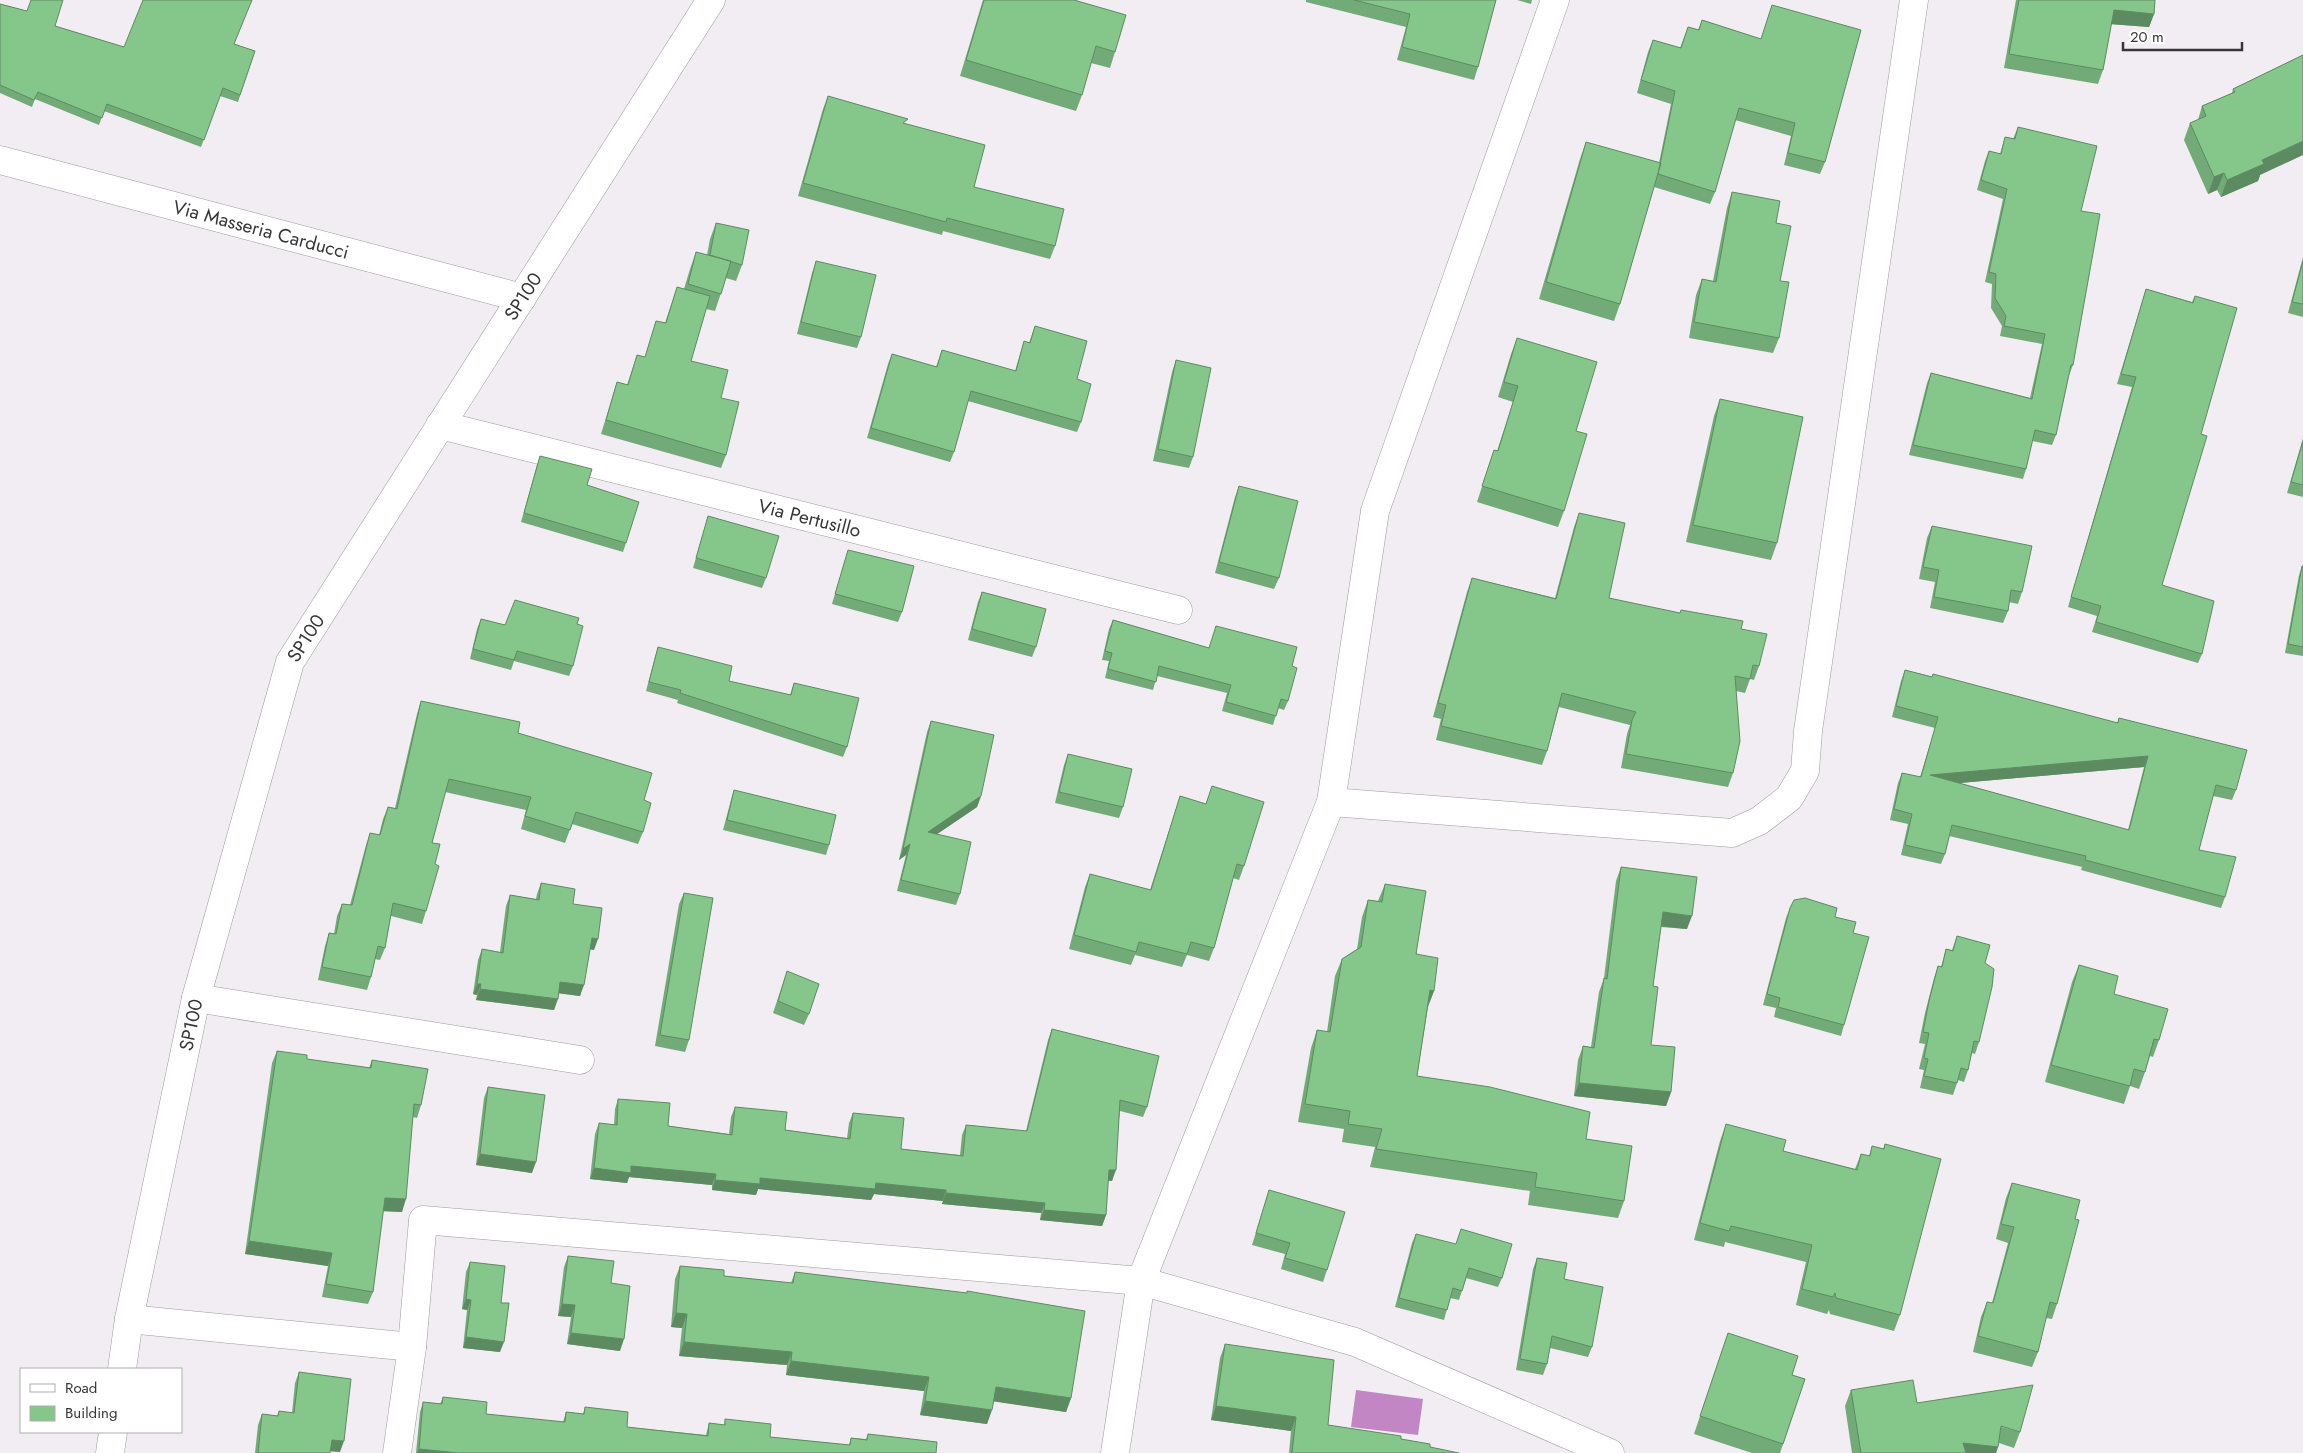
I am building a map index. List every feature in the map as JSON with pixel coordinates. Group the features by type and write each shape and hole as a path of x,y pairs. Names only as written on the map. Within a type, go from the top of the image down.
{"street":[{"name":"SP100","path":"122,1368 129,1319 196,998 290,662 711,0"},
{"path":"1115,1453 1141,1281 1331,802 1375,511 1555,0"},
{"path":"1331,802 1732,833 1758,821 1789,798 1805,771 1808,731 1914,0"},
{"name":"Via Masseria Carducci","path":"0,160 522,298"},
{"name":"Via Pertusillo","path":"440,425 1178,610"},
{"path":"196,998 580,1060"},
{"path":"396,1453 412,1347 423,1220 1141,1281 1355,1342 1610,1453"},
{"path":"129,1319 412,1347"},
{"path":"110,1453 113,1433"}],"shaded area":[{"path":"1356,1390 1423,1399 1418,1435 1351,1427"}],"building":[{"path":"31,0 63,0 55,26 124,47 143,0 252,0 234,44 255,51 240,95 223,88 204,140 107,104 102,118 38,92 34,100 0,85 0,4 27,11"},
{"path":"984,0 1074,0 1126,15 1115,52 1096,46 1082,95 966,60"},
{"path":"1354,0 1496,0 1478,67 1402,47 1410,14"},
{"path":"2019,0 2155,0 2154,14 2114,10 2103,70 2009,54"},
{"path":"1772,5 1861,30 1825,162 1788,153 1795,123 1739,108 1715,192 1658,174 1675,91 1641,80 1653,40 1681,48 1688,27 1699,30 1702,20 1761,39"},
{"path":"2303,55 2303,141 2262,160 2264,164 2227,180 2224,173 2214,177 2190,123 2206,116 2202,106 2235,92 2233,89"},
{"path":"828,96 908,119 903,123 985,145 974,187 1064,209 1055,246 947,218 946,222 803,183"},
{"path":"2018,127 2097,146 2081,211 2100,214 2073,365 2071,365 2056,435 2035,430 2026,469 1913,445 1931,373 2032,399 2045,334 2004,326 2006,316 1995,298 1996,274 1989,272 2007,189 1981,180 1989,151 2001,154 2005,137 2015,139"},
{"path":"1586,142 1661,163 1620,304 1546,282"},
{"path":"1732,192 1780,201 1776,223 1791,226 1780,281 1789,282 1779,338 1694,322 1702,279 1716,282"},
{"path":"716,223 749,230 742,265 710,255"},
{"path":"696,252 731,261 721,294 688,284"},
{"path":"816,261 876,275 861,337 801,322"},
{"path":"2303,261 2303,304 2292,302"},
{"path":"677,287 710,296 691,361 728,370 721,398 739,402 726,455 606,420 617,382 628,385 637,355 645,357 656,321 666,323"},
{"path":"2146,289 2193,303 2195,296 2237,308 2201,434 2207,436 2162,585 2214,601 2202,654 2096,622 2101,606 2071,597 2136,377 2121,374"},
{"path":"1035,326 1087,341 1077,379 1091,384 1081,422 971,391 954,452 871,428 892,354 937,367 942,350 1016,371 1024,341 1030,343"},
{"path":"1517,338 1597,362 1576,431 1587,434 1564,511 1482,486 1494,450 1498,451 1518,386 1504,382"},
{"path":"1176,360 1211,368 1193,457 1158,449"},
{"path":"1720,399 1803,417 1777,543 1693,525"},
{"path":"2303,441 2303,485 2291,482"},
{"path":"540,456 592,469 587,485 639,502 626,543 524,513"},
{"path":"1239,486 1298,501 1279,578 1219,562"},
{"path":"1579,513 1625,523 1609,598 1680,613 1681,610 1743,621 1741,629 1767,634 1759,666 1753,665 1750,679 1735,676 1740,741 1733,773 1626,754 1632,720 1636,712 1562,693 1547,751 1441,726 1446,705 1438,703 1472,578 1556,599"},
{"path":"708,516 779,536 766,578 696,558"},
{"path":"1932,526 2032,546 2022,592 2011,590 2008,611 1934,597 1939,570 1923,567"},
{"path":"848,550 914,566 902,612 835,594"},
{"path":"2303,566 2303,647 2288,644"},
{"path":"982,592 1046,609 1036,647 972,629"},
{"path":"515,600 579,618 577,624 583,626 573,666 517,651 514,660 473,649 481,619 505,625"},
{"path":"1113,620 1209,648 1216,626 1297,647 1292,666 1297,668 1288,701 1281,699 1276,716 1226,702 1231,685 1159,666 1156,682 1108,669 1112,653 1105,651"},
{"path":"658,647 732,666 729,681 791,695 794,683 859,698 847,747 680,693 681,690 649,682"},
{"path":"1905,670 1932,677 1933,674 2118,723 2119,718 2247,750 2236,790 2216,785 2199,850 2236,857 2225,897 2085,860 2086,856 1952,825 1945,854 1905,845 1912,814 1894,809 1902,773 1921,777 1938,717 1896,706","holes":["2148,756 2129,830 1930,775"]},
{"path":"421,701 520,722 518,733 652,773 644,800 651,803 643,832 576,812 570,830 525,816 531,797 449,779 432,843 440,844 435,864 439,866 426,911 393,903 385,948 378,946 371,977 322,967 329,933 336,934 342,904 352,905 370,833 380,835 388,807 397,809"},
{"path":"931,721 994,735 981,796 928,832 971,842 960,894 901,880 910,844 903,849"},
{"path":"1068,754 1132,769 1123,807 1059,792"},
{"path":"1212,786 1264,802 1244,866 1237,864 1214,948 1191,942 1187,954 1139,942 1136,952 1074,935 1090,874 1151,890 1180,796 1206,804"},
{"path":"734,790 836,815 829,845 727,820"},
{"path":"1621,867 1697,877 1692,916 1663,912 1653,986 1658,987 1651,1045 1675,1047 1671,1092 1579,1083 1583,1046 1594,1048 1604,978 1607,979"},
{"path":"541,883 575,889 573,904 602,908 598,939 592,938 584,985 560,982 558,999 480,989 481,984 477,984 482,949 503,953 510,895 539,900"},
{"path":"1385,884 1426,891 1416,954 1438,958 1434,991 1430,990 1417,1076 1490,1087 1590,1112 1586,1139 1632,1146 1624,1201 1535,1187 1537,1173 1376,1149 1382,1129 1348,1124 1350,1111 1305,1104 1317,1030 1330,1032 1342,959 1361,947 1368,900 1382,902"},
{"path":"684,893 713,898 689,1040 660,1035"},
{"path":"1805,898 1837,908 1835,917 1856,922 1853,933 1869,937 1844,1025 1778,1007 1780,998 1767,994 1790,908 1794,900"},
{"path":"1957,936 1990,945 1985,963 1994,969 1992,987 1979,1042 1974,1041 1968,1070 1961,1068 1957,1083 1924,1076 1928,1059 1924,1058 1929,1033 1923,1032 1938,966 1942,967 1946,949 1953,951"},
{"path":"2079,965 2118,976 2114,994 2168,1009 2159,1040 2154,1039 2145,1072 2134,1069 2130,1086 2051,1065"},
{"path":"787,971 819,984 809,1014 778,1001"},
{"path":"1052,1029 1159,1056 1147,1107 1120,1100 1116,1170 1109,1170 1106,1215 1044,1210 1045,1203 946,1193 946,1190 876,1183 875,1189 760,1178 760,1184 715,1180 716,1174 631,1166 631,1173 594,1168 599,1123 617,1125 618,1099 670,1103 668,1126 732,1135 735,1107 787,1112 785,1130 850,1139 853,1113 904,1118 901,1149 963,1156 966,1125 1027,1131"},
{"path":"277,1051 307,1055 307,1059 371,1068 372,1060 428,1069 421,1105 414,1104 406,1199 385,1198 373,1292 326,1284 332,1253 249,1241"},
{"path":"488,1087 545,1095 536,1162 480,1154"},
{"path":"1726,1124 1786,1140 1783,1151 1857,1170 1861,1154 1870,1156 1872,1146 1884,1149 1885,1144 1941,1159 1900,1315 1836,1298 1835,1293 1833,1297 1802,1289 1812,1245 1731,1226 1729,1231 1700,1223"},
{"path":"2012,1183 2080,1200 2075,1219 2079,1220 2057,1304 2050,1302 2038,1352 1978,1336 1987,1302 1993,1303 2014,1227 2001,1224"},
{"path":"1269,1190 1345,1212 1327,1270 1285,1258 1290,1243 1256,1233"},
{"path":"1461,1229 1512,1244 1502,1278 1469,1268 1462,1291 1453,1288 1447,1310 1399,1298 1416,1234 1456,1244"},
{"path":"568,1256 614,1261 611,1283 630,1286 624,1339 571,1333 575,1305 562,1304"},
{"path":"1537,1258 1567,1263 1564,1279 1603,1287 1592,1347 1552,1336 1547,1364 1520,1359"},
{"path":"470,1262 505,1266 501,1303 509,1303 504,1342 466,1337 471,1300 466,1299"},
{"path":"680,1266 724,1270 724,1276 793,1283 795,1272 967,1293 967,1291 1085,1311 1071,1398 996,1387 992,1410 925,1401 929,1377 791,1361 792,1352 684,1342 687,1314 676,1313"},
{"path":"1728,1333 1798,1356 1792,1375 1805,1379 1783,1444 1700,1416"},
{"path":"1225,1344 1334,1360 1328,1425 1401,1436 1401,1439 1430,1444 1430,1447 1459,1453 1292,1453 1296,1417 1216,1406"},
{"path":"299,1372 351,1379 344,1441 332,1440 330,1453 258,1453 262,1414 278,1416 279,1411 294,1413"},
{"path":"1913,1380 1917,1403 2033,1385 2020,1432 2001,1426 1998,1447 1963,1443 1966,1453 1861,1453 1851,1390"},
{"path":"443,1397 487,1402 486,1414 565,1422 566,1412 584,1414 585,1407 628,1412 627,1427 708,1436 709,1423 725,1425 725,1419 771,1424 770,1437 850,1445 851,1438 867,1440 868,1434 937,1442 936,1453 459,1453 419,1449 423,1402 442,1404"}]}
